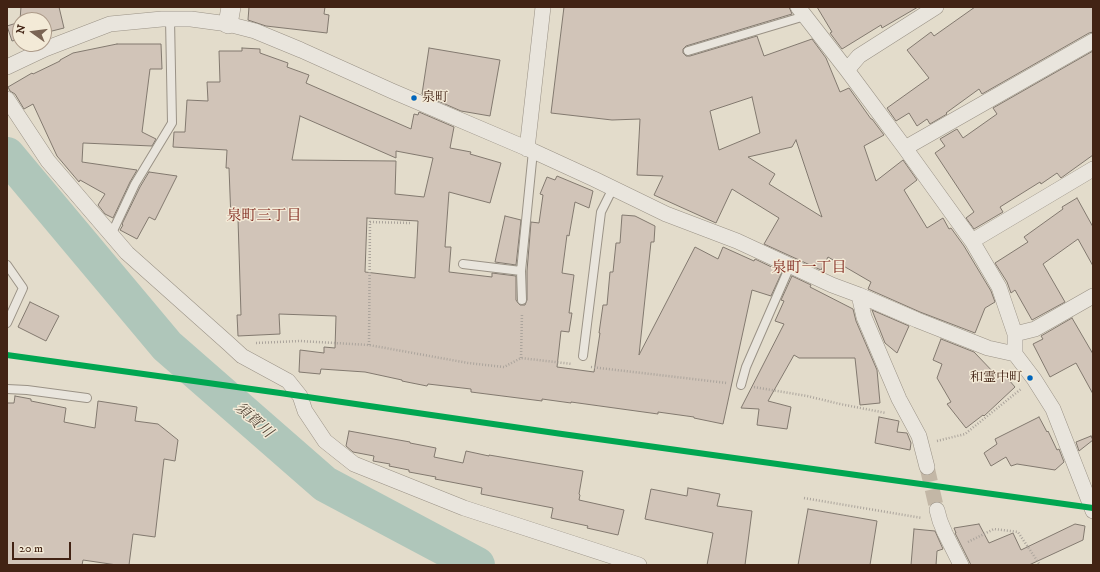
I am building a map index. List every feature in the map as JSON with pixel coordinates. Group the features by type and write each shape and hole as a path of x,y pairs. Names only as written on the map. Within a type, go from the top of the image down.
{"street":[{"path":"530,150 543,7"},
{"path":"847,70 859,56 936,7"},
{"path":"802,12 906,148 972,241 999,287 1015,334 1015,354 1034,379 1053,409 1093,511"},
{"path":"7,67 44,49 110,24 165,15 191,19 230,16 255,31 530,150 666,214 737,241 832,285 917,320 988,348 1015,354"},
{"path":"906,148 1093,41"},
{"path":"7,99 48,161 127,253 242,356 288,381 300,396 305,411 325,441 354,464 464,508 639,565"},
{"path":"972,241 1093,169"},
{"path":"859,295 864,317 899,399 919,436 927,467"},
{"path":"1015,334 1035,329 1093,296"},
{"path":"938,516 961,565"}],"lane":[{"path":"688,51 802,12"},
{"path":"111,235 135,184 172,123 165,15"},
{"path":"522,300 521,271 530,150"},
{"path":"583,356 601,212 613,188"},
{"path":"463,264 521,271"},
{"path":"7,265 23,288 7,323"},
{"path":"741,384 746,367 790,266"},
{"path":"7,389 27,390 88,398"}],"path":[{"path":"369,345 370,222 410,223"},
{"path":"521,358 522,300"},
{"path":"229,344 300,341 369,345 468,363 504,367 521,358 576,365"},
{"path":"584,366 741,384 909,417"},
{"path":"921,445 965,434 1034,379"},
{"path":"804,498 938,516"},
{"path":"954,550 994,529 1018,532 1040,565"}],"building":[{"path":"21,7 59,7 64,28 52,31 52,12 21,12"},
{"path":"249,7 325,7 324,14 329,15 327,33 266,26 248,20"},
{"path":"564,7 789,7 792,14 686,46 683,49 683,53 686,56 690,56 757,36 764,56 812,39 826,58 840,92 849,88 884,135 864,146 876,181 903,160 917,180 904,190 927,228 943,218 949,229 951,228 964,246 991,291 995,302 985,308 975,333 920,312 868,289 871,282 828,257 821,270 764,244 779,218 732,189 716,223 654,195 663,176 637,175 640,119 612,120 551,113","holes":["752,97 760,133 719,150 710,111","796,140 816,200 822,217 769,184 775,174 748,157 792,147"]},
{"path":"817,7 918,7 882,28 881,25 842,49 830,33 832,32"},
{"path":"975,7 1093,7 1093,32 982,94 979,89 946,113 947,114 930,124 927,119 917,126 909,113 896,121 887,108 929,78 907,50 931,32 934,36"},
{"path":"12,24 12,41 7,26"},
{"path":"117,44 161,44 162,69 150,69 142,132 156,139 152,146 83,143 82,162 137,170 113,218 105,214 98,205 105,194 80,180 79,182 57,156 33,104 24,109 15,94 10,91 8,87 32,73 33,74 60,61 73,53"},
{"path":"242,48 260,49 260,53 288,63 287,67 309,75 306,83 411,129 414,114 418,115 419,112 454,127 450,148 471,152 470,154 501,163 490,203 449,192 445,247 451,247 449,272 492,277 492,273 516,276 516,300 520,305 525,305 527,300 527,271 531,222 539,223 543,195 540,194 547,177 555,180 557,176 593,191 589,208 575,202 569,236 567,235 562,273 574,275 569,313 572,313 569,332 561,331 557,367 594,372 603,305 607,305 610,272 613,272 616,243 620,243 622,215 635,216 655,226 654,242 651,242 639,355 695,247 718,259 723,247 754,261 755,259 782,272 771,296 752,290 723,424 694,417 658,412 658,414 542,399 542,401 471,392 471,389 428,384 427,386 365,372 321,369 320,374 299,372 300,350 324,353 324,347 335,348 336,316 279,314 280,334 238,336 237,315 241,315 238,219 231,220 229,168 226,168 227,150 173,147 174,132 185,132 187,100 208,101 207,82 220,82 219,51 242,51","holes":["300,116 396,158 396,151 433,158 424,197 395,194 396,161 292,160","367,218 418,221 415,278 365,272"]},
{"path":"429,48 500,60 490,116 461,111 422,94"},
{"path":"1093,51 1093,155 1061,178 1057,173 1041,184 1040,182 1000,207 1003,212 974,229 966,218 974,212 935,153 945,146 940,139 957,129 963,138 997,114 993,108"},
{"path":"149,172 177,176 155,220 149,217 137,239 120,230 140,187"},
{"path":"1077,198 1093,227 1093,266 1078,239 1043,264 1065,302 1032,320 1015,290 1011,293 1007,282 995,263 1028,242 1024,237 1063,209 1062,207"},
{"path":"505,216 521,220 516,265 495,262"},
{"path":"792,276 853,309 856,321 877,370 880,403 860,405 855,358 799,358 794,355 768,401 791,407 787,429 757,425 759,409 741,408 784,324 775,321 784,301 781,300"},
{"path":"30,302 59,316 46,341 18,327"},
{"path":"872,310 909,326 897,353 885,343"},
{"path":"1072,318 1093,354 1093,394 1076,363 1050,377 1033,344 1043,339 1041,336"},
{"path":"941,339 974,352 997,376 1002,372 1015,387 984,416 983,415 966,428 947,404 951,402 937,378 942,364 933,360"},
{"path":"15,396 31,399 31,401 66,408 64,422 95,428 98,401 137,407 135,421 158,424 178,440 175,461 164,459 155,537 133,534 129,565 117,565 83,560 82,565 7,565 7,403 14,403"},
{"path":"879,417 899,421 897,432 907,433 911,443 910,450 875,443"},
{"path":"1039,417 1057,450 1059,449 1064,462 1055,470 1017,464 1011,466 1006,457 991,466 984,453 997,444 995,439"},
{"path":"349,431 436,448 434,457 463,463 466,451 583,471 579,500 624,510 618,535 587,528 588,526 551,518 553,508 481,494 482,488 435,479 436,477 409,472 409,470 389,466 390,464 373,461 374,456 353,452 346,446"},
{"path":"1091,436 1093,440 1079,451 1076,442"},
{"path":"688,488 720,494 717,506 752,511 745,565 707,565 713,533 645,519 651,489 687,496"},
{"path":"808,509 877,521 870,565 798,565"},
{"path":"979,524 989,543 1013,533 1021,550 1075,524 1085,526 1083,540 1029,565 971,565 954,528"},
{"path":"914,529 935,531 943,549 937,551 936,565 911,565"}],"waterway":[{"name":"須賀川","path":"7,155 167,346 325,484 477,565"}],"tunnel":[{"path":"927,467 937,510"}],"transit line":[{"path":"7,355 1093,508"}],"place":[{"name":"泉町","path":"414,98"},
{"name":"和霊中町","path":"1030,378"}],"district":[{"name":"泉町三丁目","path":"264,217"},
{"name":"泉町一丁目","path":"809,269"}]}
